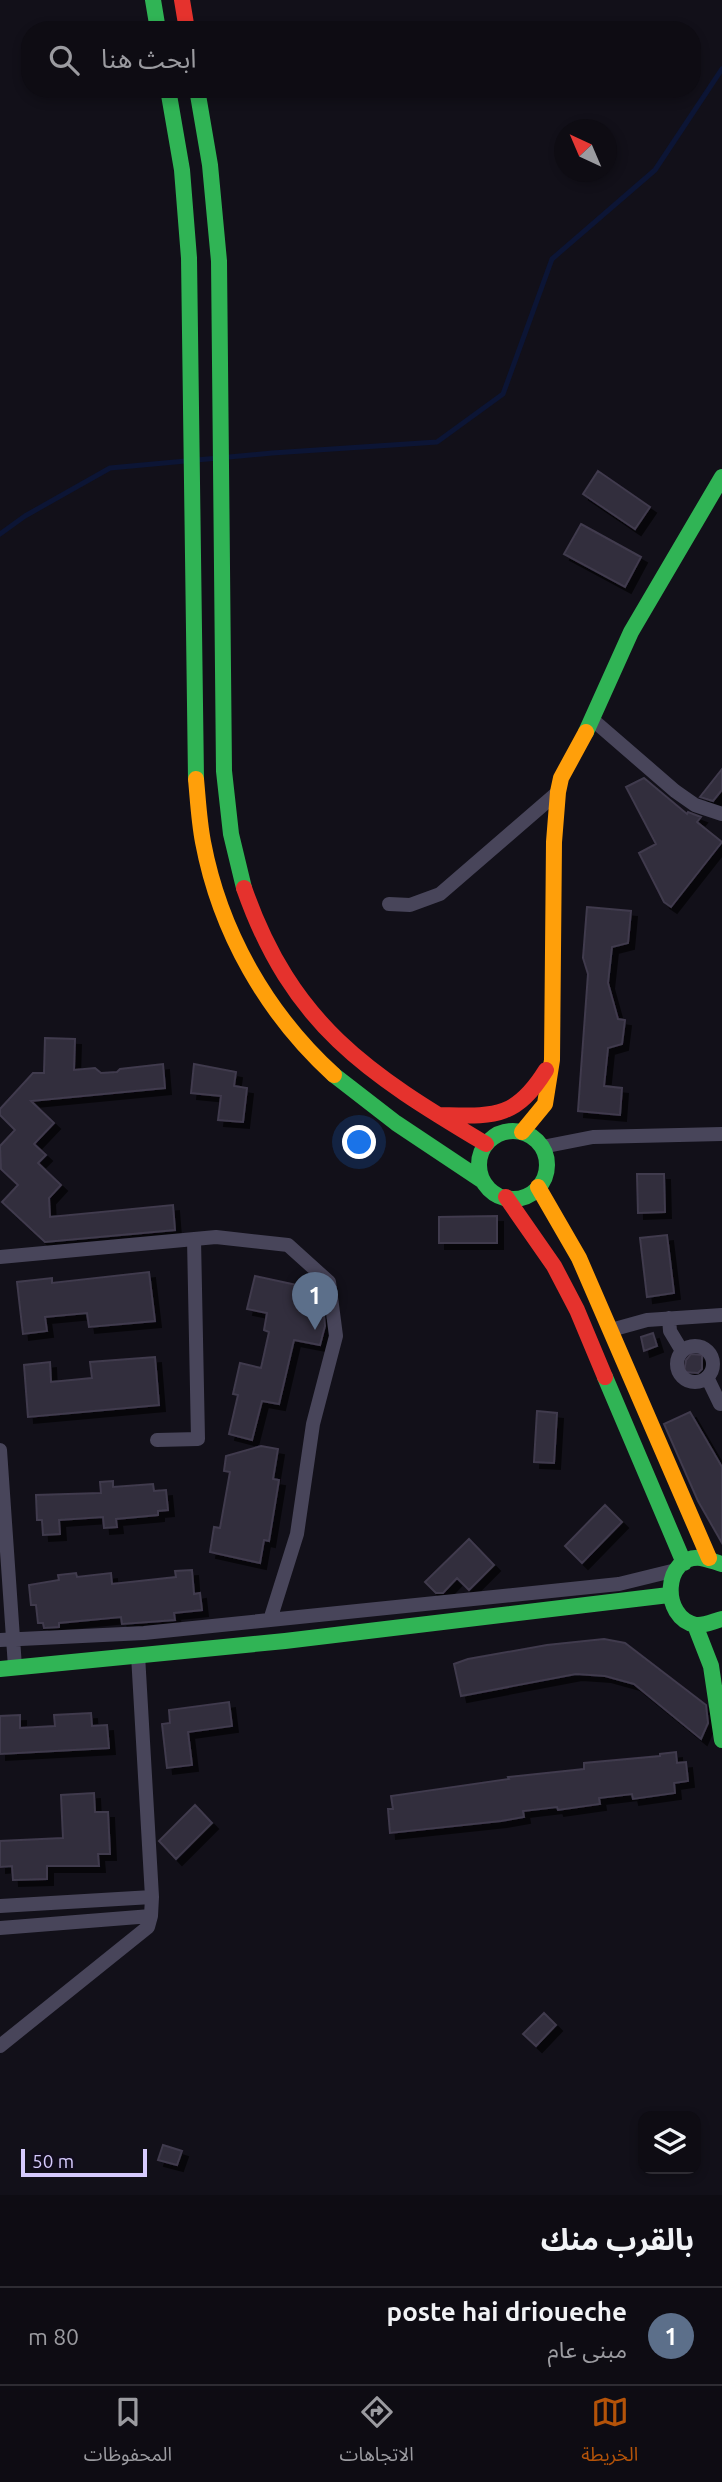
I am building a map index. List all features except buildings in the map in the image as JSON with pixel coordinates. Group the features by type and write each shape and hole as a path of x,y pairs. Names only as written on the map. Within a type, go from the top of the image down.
{"street":[{"path":"153,1 156,21"},
{"path":"182,2 185,21"},
{"path":"170,98 182,170 189,248 196,774 203,843 211,877 251,974 277,1013 313,1056 380,1112 483,1181 490,1190 506,1198 554,1266 577,1310 680,1567"},
{"path":"199,98 210,165 219,261 224,771 238,870 275,959 298,998 344,1046 387,1082 486,1144"},
{"path":"522,1132 545,1104 551,1060 554,842 558,792 567,765 593,720 631,632 722,477"},
{"path":"593,720 675,791 695,805 722,814"},
{"path":"389,904 410,905 440,894 558,792"},
{"path":"436,1115 486,1115 514,1109 527,1100 537,1087 551,1060"},
{"path":"483,1181 480,1159 486,1144 500,1133 510,1131 531,1136 542,1147 547,1164 545,1175 538,1187 522,1197 506,1198"},
{"path":"542,1147 593,1137 722,1133"},
{"path":"538,1187 579,1258 715,1561"},
{"path":"0,1257 216,1237 288,1245 329,1282 336,1336 313,1424 297,1534 270,1620"},
{"path":"157,1440 198,1439 194,1239"},
{"path":"611,1330 647,1320 722,1315"},
{"path":"669,1318 670,1331 682,1351"},
{"path":"691,1346 707,1350 712,1366 707,1377 696,1382 684,1378 677,1369 678,1356 682,1351 691,1346"},
{"path":"707,1377 720,1404"},
{"path":"0,1450 8,1668 285,1641 668,1595"},
{"path":"7,1640 144,1633 619,1584 680,1567 698,1558 715,1561"},
{"path":"680,1567 669,1582 668,1595 673,1609 679,1616 695,1625 722,1620"},
{"path":"695,1625 707,1646 717,1689 722,1740"},
{"path":"0,2046 148,1927 152,1897 138,1655"},
{"path":"0,1906 152,1897"},
{"path":"0,1928 151,1916"}],"waterway":[{"path":"0,534 25,516 110,468 272,453 437,442 503,394 552,259 655,170 722,69"}],"traffic: fast":[{"path":"153,0 156,21"},
{"path":"170,98 182,170 189,258 196,779"},
{"path":"199,98 210,165 219,261 224,771 231,834 244,888"},
{"path":"586,732 631,632 722,477"},
{"path":"334,1075 396,1123 483,1181"},
{"path":"513,1131 526,1134 537,1141 544,1152 547,1165 544,1178 537,1189 526,1196 513,1199 500,1196 489,1189 482,1178 479,1165 482,1152 489,1141 500,1134 513,1131"},
{"path":"605,1377 684,1563"},
{"path":"722,1564 701,1558 688,1559 679,1566 671,1587 676,1611 684,1620 699,1625 722,1619"},
{"path":"0,1669 285,1641 669,1595"},
{"path":"695,1625 711,1666 722,1740"}],"traffic: slow":[{"path":"522,1132 545,1104 552,1060 554,842 558,792 561,778 586,732"},
{"path":"196,779 202,834 211,875 234,939 250,969 288,1026 334,1075"},
{"path":"538,1187 579,1258 709,1558"}],"traffic: jam":[{"path":"182,0 186,21"},
{"path":"244,888 263,935 285,976 310,1010 338,1041 405,1093 486,1144"},
{"path":"439,1115 501,1112 524,1098 546,1070"},
{"path":"506,1197 554,1266 577,1310 605,1377"}],"place":[{"name":"poste hai drioueche","path":"315,1330"}]}
